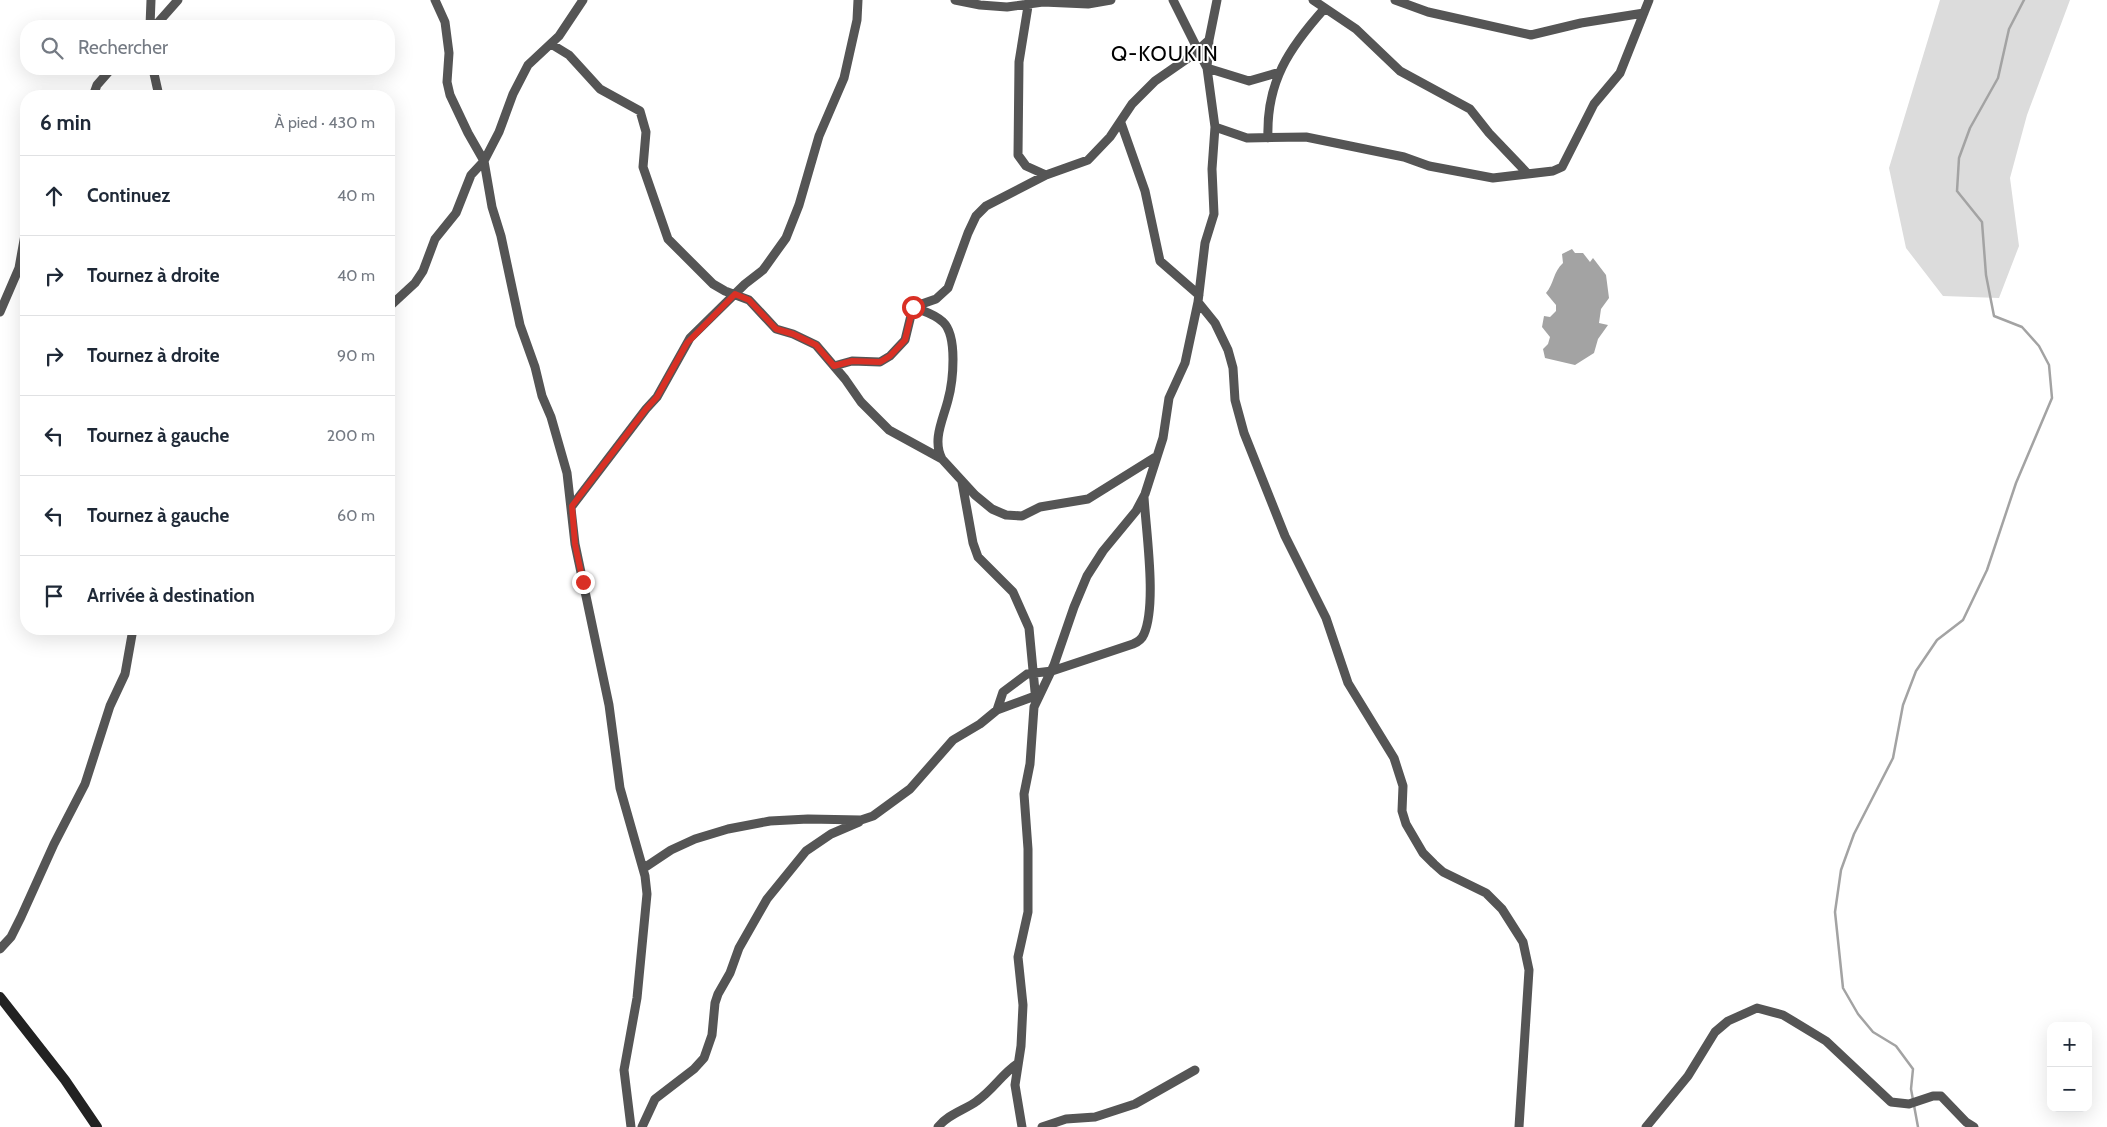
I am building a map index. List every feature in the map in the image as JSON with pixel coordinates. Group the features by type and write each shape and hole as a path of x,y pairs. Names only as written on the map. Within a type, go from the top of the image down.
{"street":[{"path":"150,20 151,0"},
{"path":"160,20 178,0"},
{"path":"436,0 445,22 450,53 447,82 450,95 484,161 492,207 502,236 520,325 561,450 572,506 575,544 609,705 620,788 644,868 647,894 645,919 637,998 624,1070 630,1127"},
{"path":"395,301 419,277 435,239 456,213 472,175 484,161 499,132 512,94 528,65 565,30 583,0"},
{"path":"572,506 657,397 687,343 735,294 767,266 791,227 819,136 844,78 857,20 858,0"},
{"path":"955,0 992,6 1029,2 1088,4 1111,0"},
{"path":"1173,0 1206,68 1249,81 1280,72"},
{"path":"642,1127 655,1099 694,1069 704,1058 712,1035 718,994 730,973 739,948 767,899 806,851 831,834 873,816 900,799 929,769 949,744 980,724 997,710 1036,699 1052,671 1087,576 1144,497 1165,430 1169,398 1183,370 1199,298 1205,243 1214,214 1212,169 1215,126 1206,68 1209,40 1217,0"},
{"path":"1313,0 1356,29 1400,71 1470,109 1528,174"},
{"path":"1395,0 1428,12 1531,35 1582,22 1644,12"},
{"path":"1215,126 1247,138 1306,137 1404,157 1429,166 1493,178 1553,171 1562,167 1594,104 1620,73 1648,0"},
{"path":"1029,2 1019,62 1018,155 1026,166 1046,175"},
{"path":"1268,138 1269,108 1280,72 1296,41 1325,8"},
{"path":"913,307 936,299 948,288 968,233 976,216 986,206 1046,175 1088,160 1121,123 1132,104 1155,80 1197,51 1209,40"},
{"path":"551,44 569,56 600,89 640,111 646,132 643,167 668,239 713,284 749,300 776,329 793,334 816,345 861,402 889,430 942,459 975,495 992,509 1006,515 1022,516 1040,507 1088,499 1157,456"},
{"path":"95,90 106,75"},
{"path":"154,75 158,90"},
{"path":"1121,123 1145,191 1160,261 1199,298 1228,350 1233,368 1235,400 1244,433 1285,536 1326,618 1348,683 1394,758 1403,786 1402,811 1406,824 1423,853 1443,872 1486,893 1502,909 1523,942 1530,970 1519,1127"},
{"path":"0,312 20,262"},
{"path":"834,366 852,361 880,362 890,356 905,340 913,307"},
{"path":"913,307 938,318 944,323 949,334 953,371 937,447 942,459"},
{"path":"962,480 973,543 978,557 1010,588 1025,616 1032,640 1036,699 1024,794 1028,849 1028,912 1018,957 1023,1005 1015,1085 1022,1127"},
{"path":"997,710 1003,692 1019,679 1033,672 1052,671 1133,644 1144,634 1150,601 1144,497"},
{"path":"0,949 11,937 22,917 58,836 85,784 110,706 126,674 132,635"},
{"path":"644,868 671,850 695,839 728,829 789,820 862,820"},
{"path":"0,997 65,1080 97,1127"},
{"path":"1646,1127 1688,1076 1715,1032 1728,1021 1757,1008 1783,1015 1826,1041 1891,1102 1909,1104 1933,1096 1941,1096 1966,1122 1974,1127"},
{"path":"938,1127 946,1119 985,1095 1008,1070 1018,1064"},
{"path":"1042,1127 1066,1119 1095,1117 1135,1104 1195,1070"}],"shaded area":[{"path":"1940,0 2070,0 2027,115 2010,178 2019,246 1999,298 1943,296 1906,248 1889,168"},
{"path":"1572,249 1575,253 1583,253 1590,262 1593,258 1606,275 1609,298 1601,309 1599,323 1608,325 1598,339 1594,353 1575,365 1545,358 1543,349 1548,344 1550,337 1542,327 1544,316 1550,317 1556,311 1556,305 1546,293 1557,270 1563,263 1562,254"}],"waterway":[{"path":"1918,1127 1911,1089 1913,1069 1896,1046 1873,1032 1858,1014 1843,988 1835,912 1841,870 1854,834 1893,758 1903,705 1916,671 1937,640 1963,620 1987,570 2016,483 2052,398 2049,365 2039,346 2022,327 1994,316 1986,275 1982,222 1957,191 1959,158 1970,128 1998,78 2009,29 2024,0"}],"district":[{"name":"Q-KOUKIN","path":"1165,53"}],"route":[{"path":"583,582 575,544 572,506 637,420 657,397 690,338 709,322 735,294 757,306 768,322 776,329 793,334 816,345 834,366 852,361 880,362 890,356 905,340 909,330 913,307"}]}
